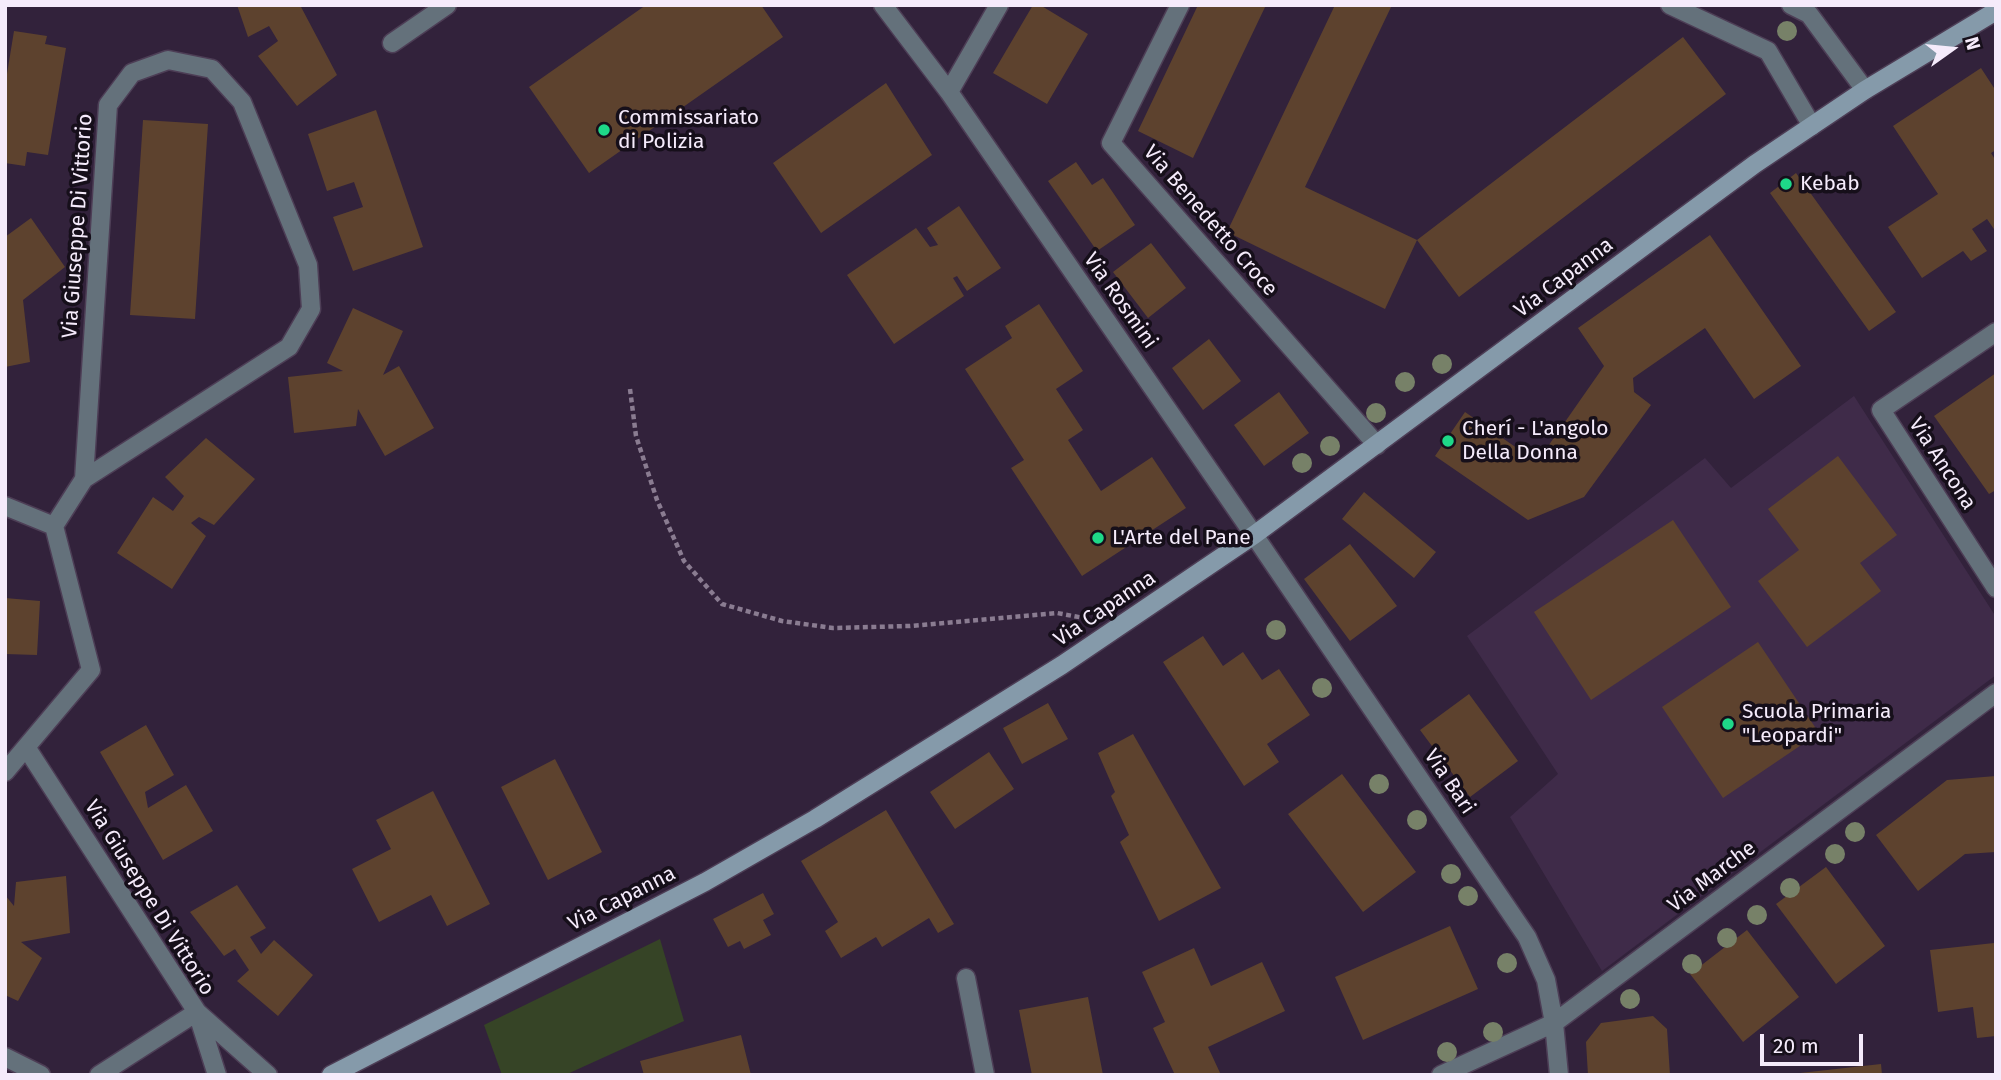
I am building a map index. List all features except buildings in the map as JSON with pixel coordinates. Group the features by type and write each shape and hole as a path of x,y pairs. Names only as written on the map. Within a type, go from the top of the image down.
{"main road":[{"name":"Via Capanna","path":"331,1075 716,876 815,819 1062,665 1254,536 1755,164 1865,90 1996,11"}],"street":[{"path":"392,43 447,5"},
{"name":"Via Rosmini","path":"883,5 949,92 1254,536"},
{"path":"949,92 999,5"},
{"name":"Via Benedetto Croce","path":"1180,5 1111,143 1377,445"},
{"path":"1670,5 1768,51 1812,126"},
{"path":"1791,5 1809,14 1865,90"},
{"name":"Via Giuseppe Di Vittorio","path":"54,526 84,479 289,347 311,309 308,265 242,102 212,69 168,60 132,73 108,105 84,479"},
{"name":"Via Ancona","path":"1996,332 1881,410 1996,588"},
{"path":"5,506 54,526 91,670 5,772"},
{"name":"Via Bari","path":"1254,536 1527,937 1546,980 1555,1023 1559,1075"},
{"name":"Via Marche","path":"1441,1075 1555,1023 1996,694"},
{"name":"Via Giuseppe Di Vittorio","path":"26,747 197,1012 99,1075"},
{"path":"966,978 985,1075"},
{"path":"197,1012 218,1075"},
{"path":"197,1012 268,1075"},
{"path":"5,1057 41,1075"}],"path":[{"path":"630,389 636,436 657,500 684,561 722,604 782,621 834,628 910,626 1057,613 1123,624"}],"shaded area":[{"name":"Scuola Primaria \"Leopardi\"","path":"1854,396 1996,617 1996,675 1602,971 1510,817 1558,774 1467,636 1705,458 1731,488"}],"green space":[{"path":"660,939 684,1021 565,1075 502,1075 484,1025"}],"place":[{"name":"Commissariato di Polizia","path":"604,130"},
{"name":"Kebab","path":"1786,184"},
{"name":"Cherí - L'angolo Della Donna","path":"1448,441"},
{"name":"L'Arte del Pane","path":"1098,538"},
{"name":"Scuola Primaria \"Leopardi\"","path":"1728,724"}]}
